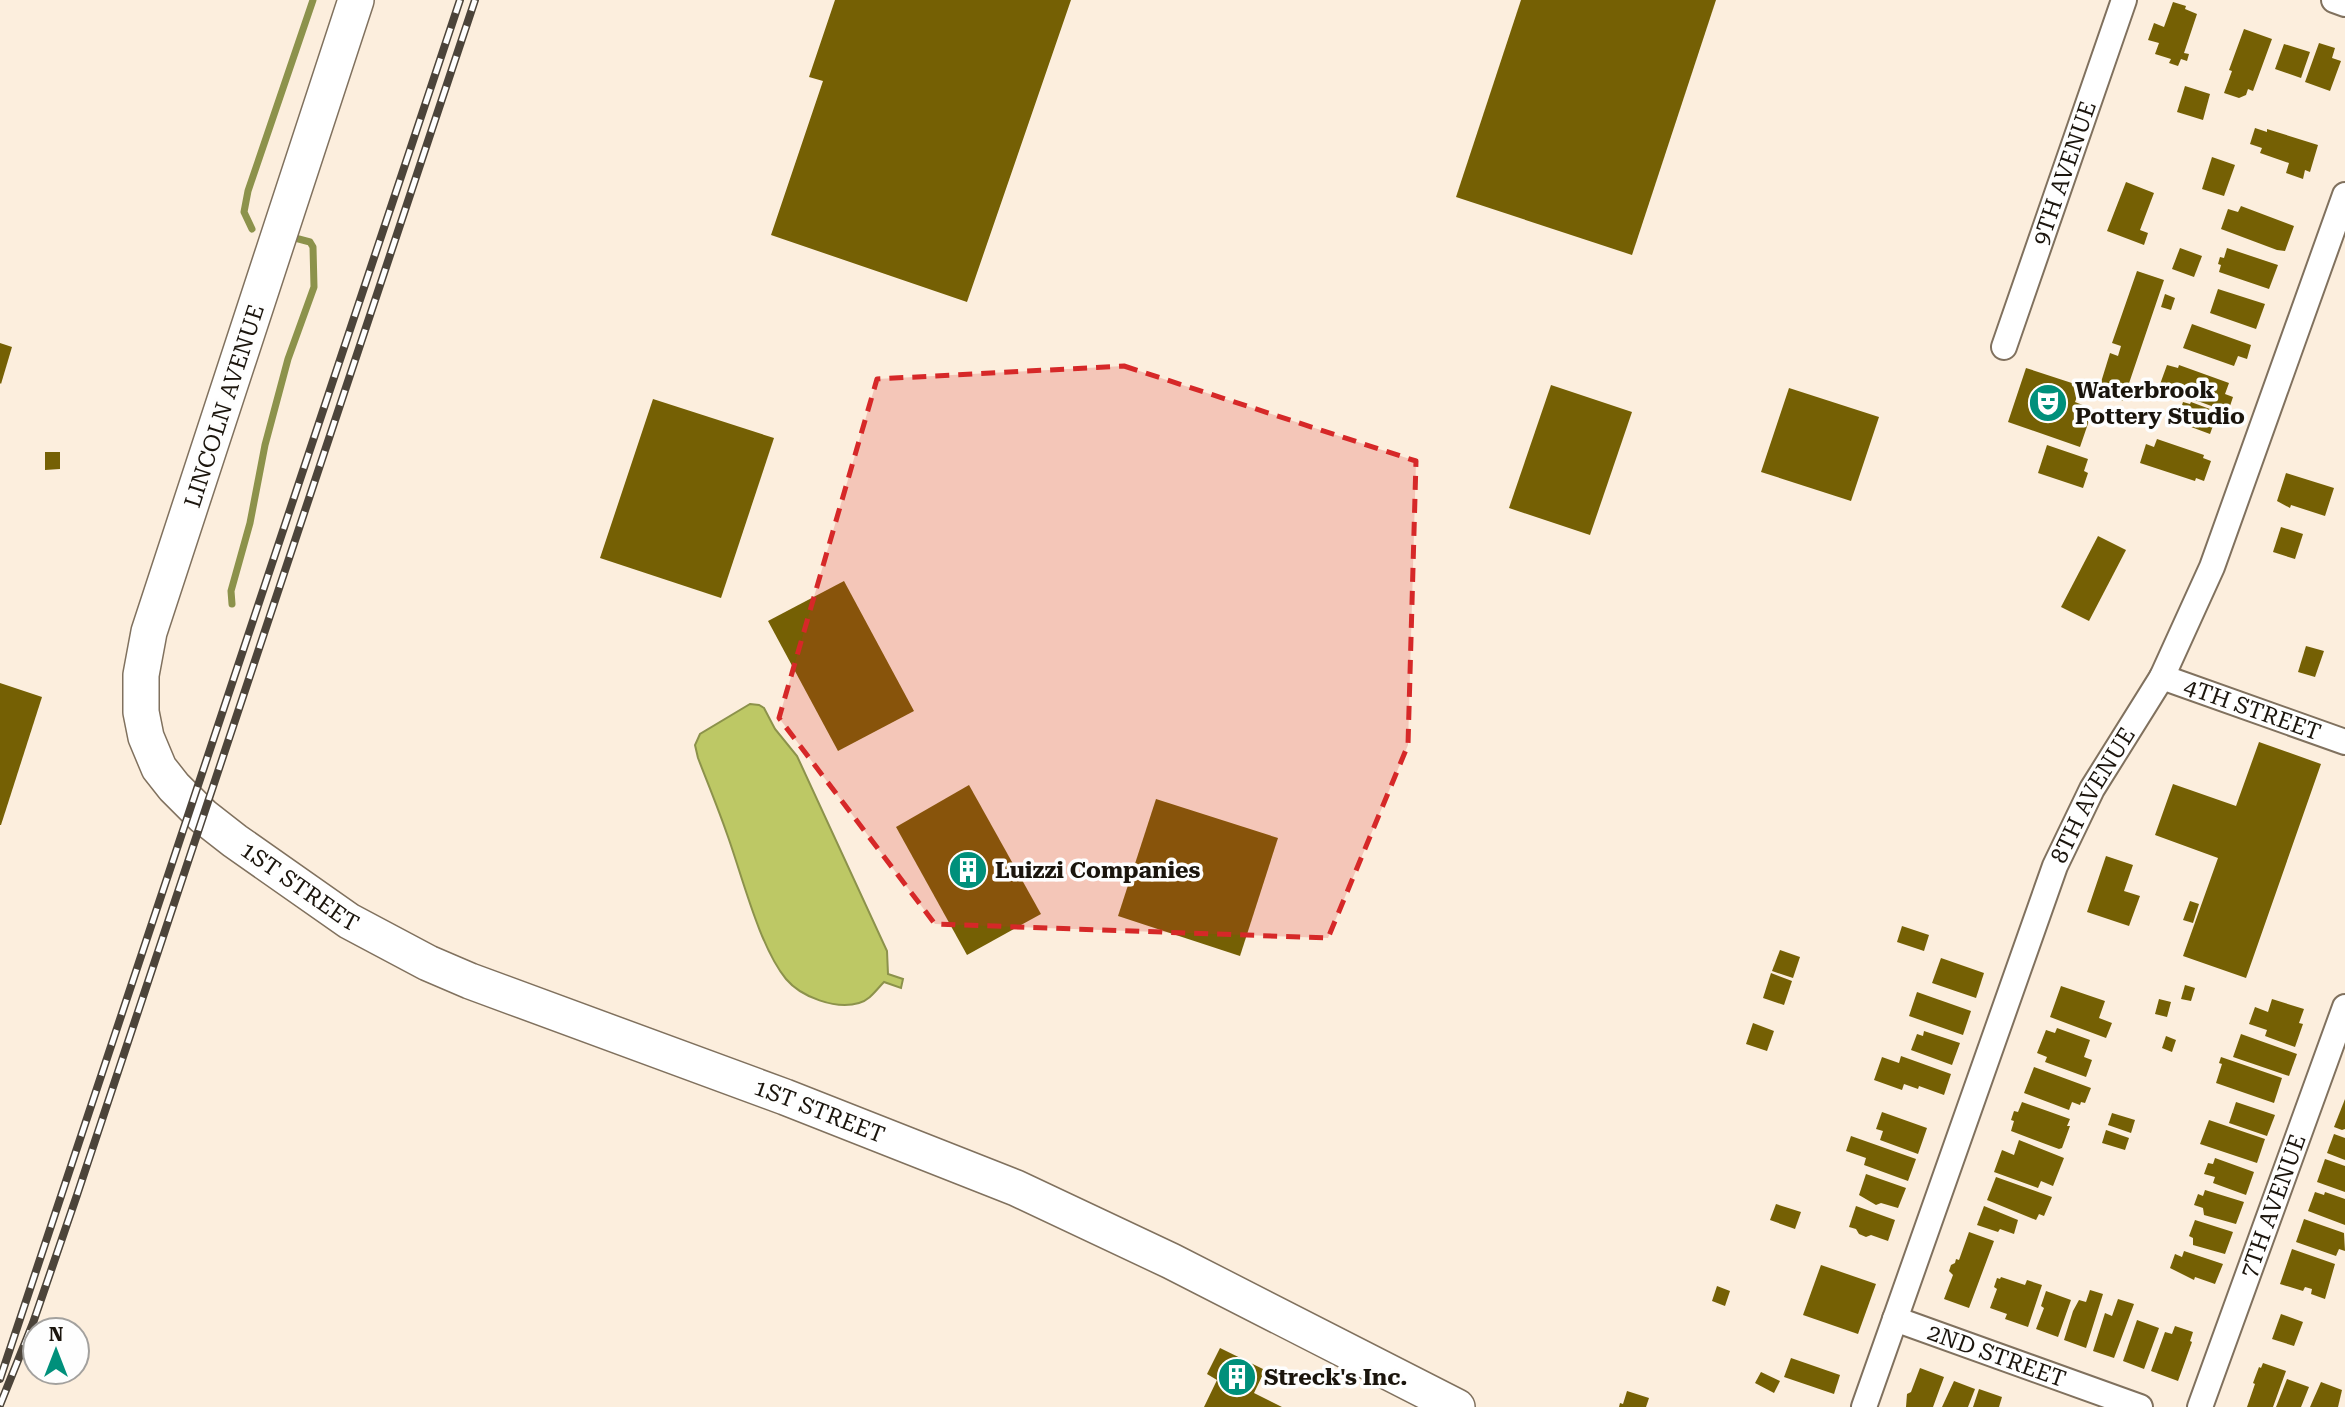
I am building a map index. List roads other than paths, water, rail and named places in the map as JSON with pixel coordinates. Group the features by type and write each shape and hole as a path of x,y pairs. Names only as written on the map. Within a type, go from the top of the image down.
{"street":[{"name":"LINCOLN AVENUE","path":"192,804 159,768 146,737 141,700 144,653 154,613 219,423 356,0"},
{"name":"9TH AVENUE","path":"2004,348 2124,0"},
{"path":"2334,0 2345,4"},
{"name":"8TH AVENUE","path":"1864,1407 2055,866 2092,789 2161,677 2220,548 2345,195"},
{"name":"4TH STREET","path":"2161,677 2345,742"},
{"name":"1ST STREET","path":"192,804 235,841 316,900 360,928 428,963 984,1174 1171,1261 1457,1407"},
{"name":"7TH AVENUE","path":"2200,1407 2345,1007"},
{"name":"2ND STREET","path":"1895,1319 2140,1407"}],"waterway":[{"path":"252,229 244,212 248,191 313,0"},
{"path":"232,604 231,591 250,523 265,445 288,359 314,287 313,247 310,242 295,238"}],"railway":[{"path":"0,1379 460,0"},
{"path":"0,1405 33,1323 77,1195 475,0"}],"place":[{"name":"Waterbrook Pottery Studio","path":"2048,403"},
{"name":"Luizzi Companies","path":"968,870"},
{"name":"Streck's Inc.","path":"1237,1377"}]}
